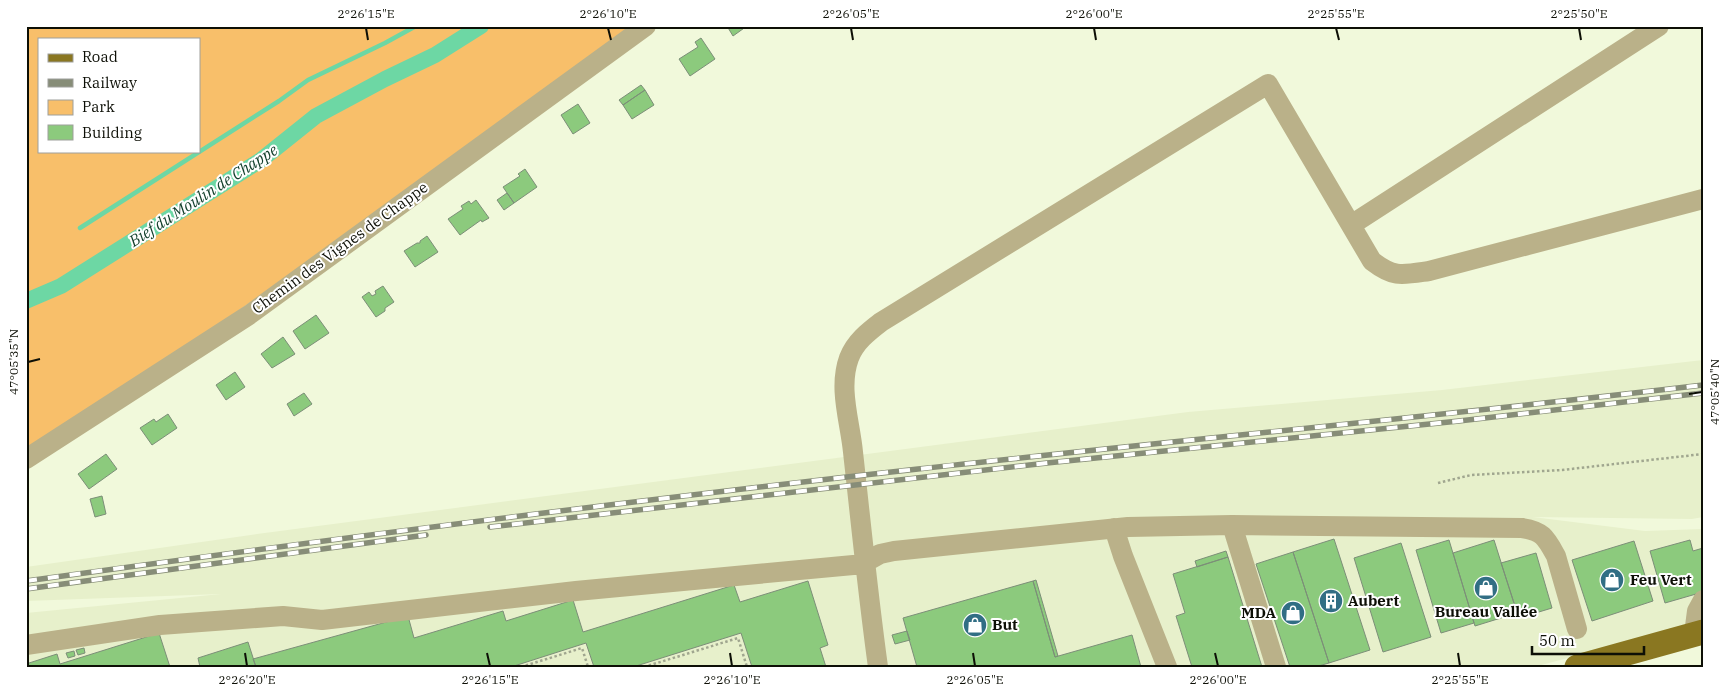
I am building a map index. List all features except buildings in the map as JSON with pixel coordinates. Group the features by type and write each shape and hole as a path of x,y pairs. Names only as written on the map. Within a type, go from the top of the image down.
{"main road":[{"path":"1577,667 1700,638"},
{"path":"1642,667 1700,638"}],"street":[{"name":"Chemin des Vignes de Chappe","path":"26,459 249,315 646,26"},
{"path":"1351,225 1660,26"},
{"path":"878,667 864,564 851,437 846,414 844,379 849,358 861,337 890,317 1268,84 1372,261 1386,272 1404,275 1430,271 1703,199"},
{"path":"1232,525 1276,667"},
{"path":"26,645 160,625 282,616 322,620 566,592 864,564 880,554 894,551 1114,528 1232,525 1522,528 1536,530 1543,536 1556,556 1577,629"},
{"path":"1114,528 1123,556 1167,667"},
{"path":"1700,638 1697,611 1703,600"}],"path":[{"path":"1438,483 1471,475 1562,470 1703,454"},
{"path":"644,667 738,638 747,667"},
{"path":"521,667 582,648 588,667"}],"shaded area":[{"path":"1703,360 1703,517 1692,519 1533,517 1645,531 1703,529 1703,622 1534,667 26,667 26,613 221,594 26,601 26,567 257,534 1188,412 1442,390"}],"green space":[{"path":"26,26 646,26 26,459"}],"waterway":[{"path":"200,151 279,101 308,80 416,26"},
{"name":"Bief du Moulin de Chappe","path":"26,301 61,286 261,160 316,116 435,55 481,26"},
{"path":"80,228 199,152"}],"railway":[{"path":"26,581 472,522 806,482 1703,385"},
{"path":"490,527 1047,463 1459,421 1703,393"},
{"path":"26,589 426,535"}],"place":[{"name":"Feu Vert","path":"1612,580"},
{"name":"Bureau Vallée","path":"1486,588"},
{"name":"Aubert","path":"1331,601"},
{"name":"MDA","path":"1293,613"},
{"name":"But","path":"975,625"}]}
